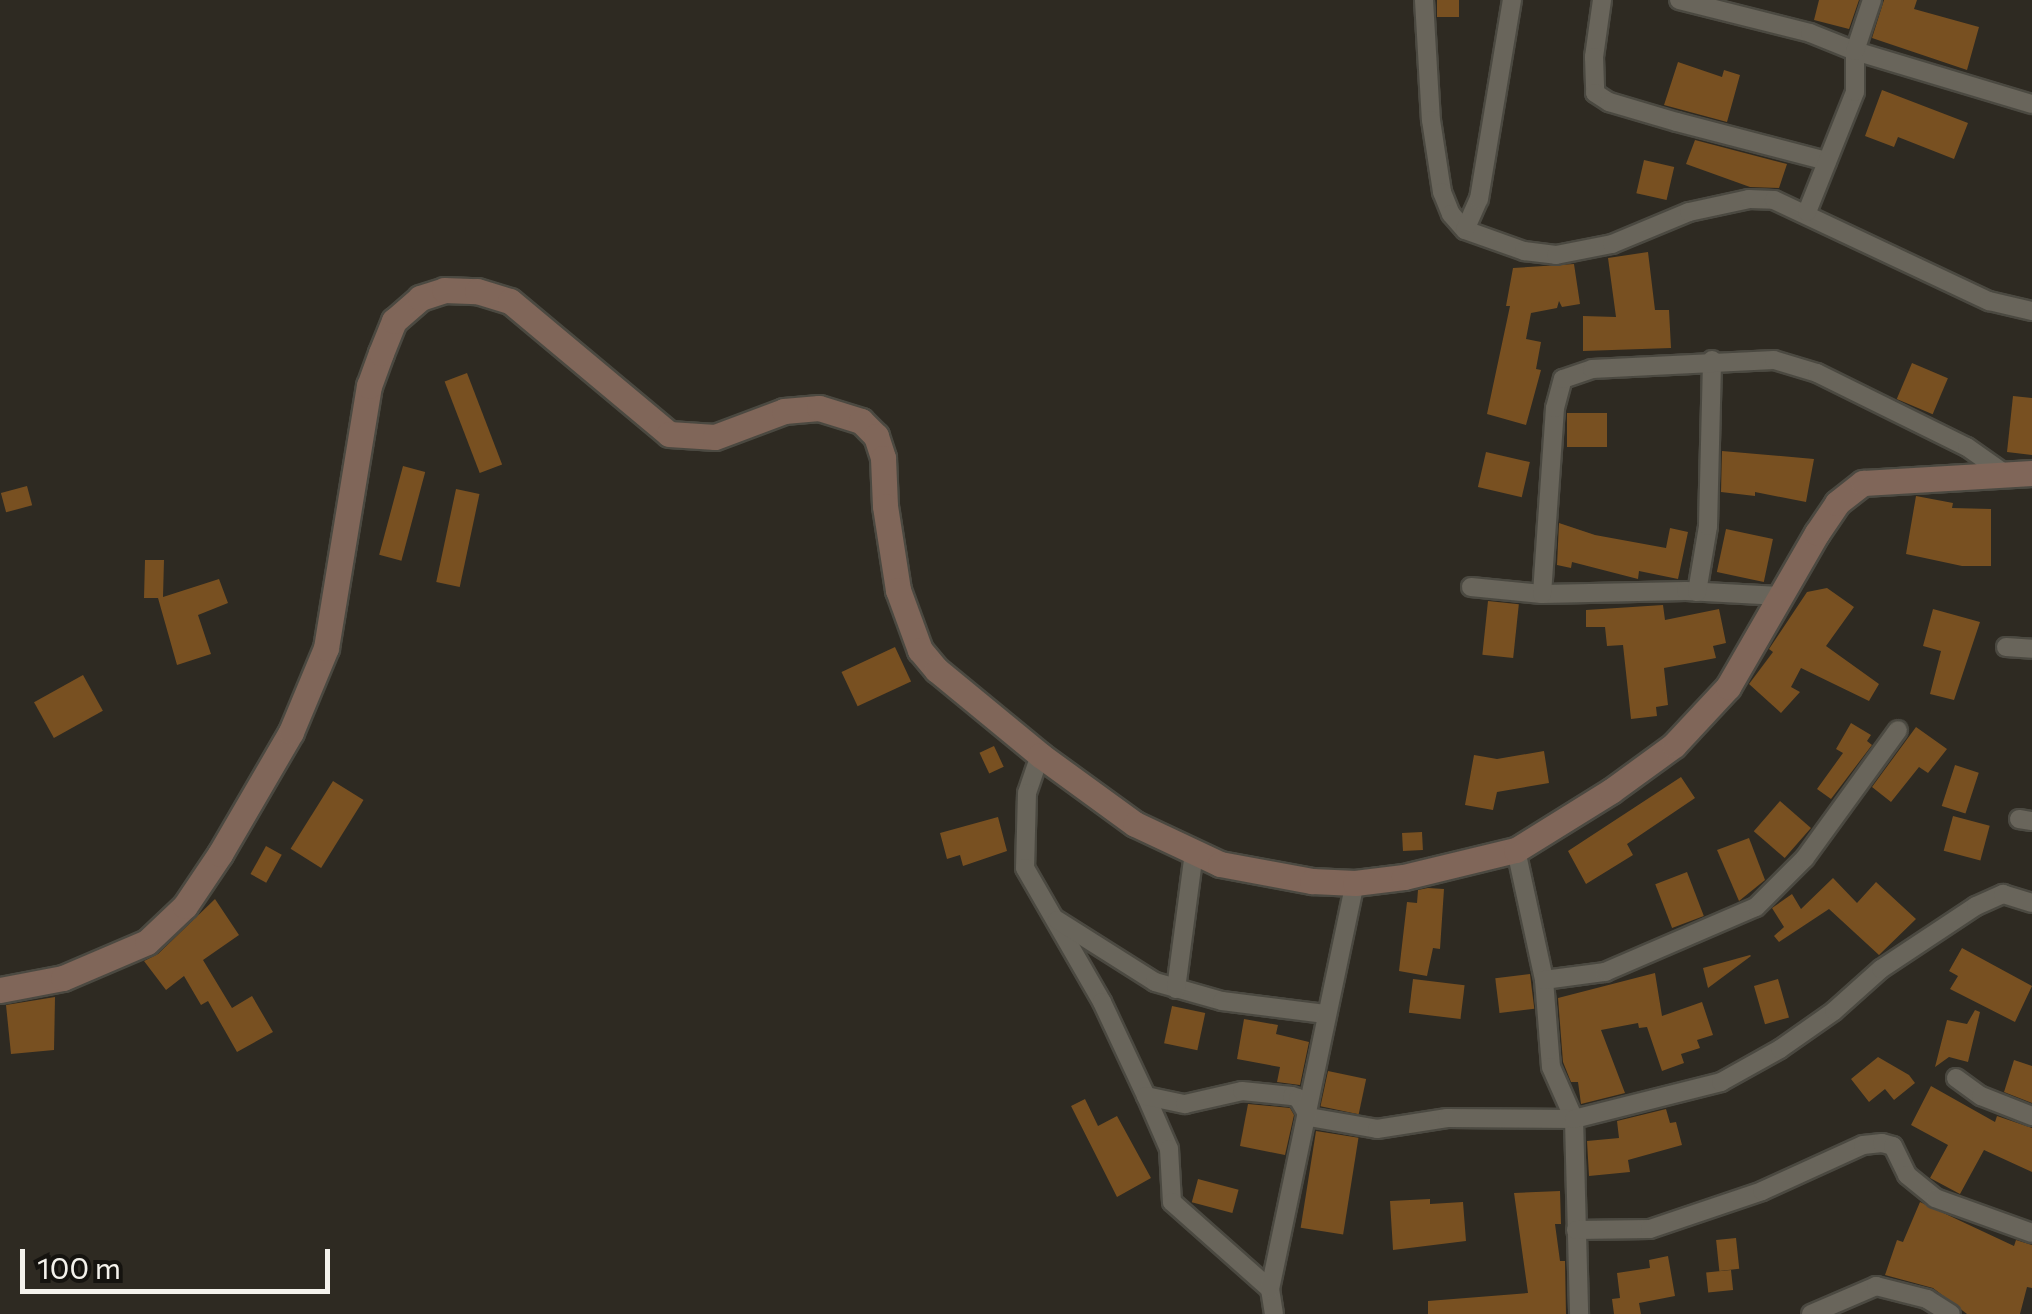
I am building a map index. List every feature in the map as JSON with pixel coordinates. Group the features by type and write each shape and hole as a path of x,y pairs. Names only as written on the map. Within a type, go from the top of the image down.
{"main road":[{"path":"0,990 62,978 147,942 186,906 220,854 292,732 326,648 369,386 394,321 420,298 444,290 476,291 510,300 669,434 715,437 784,411 846,414 860,422 876,436 883,458 885,506 898,590 920,650 937,670 1040,755 1135,824 1194,853 1258,873 1355,883 1460,866 1516,850 1674,745 1728,687 1837,504 1864,483 2020,475"}],"street":[{"path":"1424,0 1431,120 1442,192 1451,214 1464,230 1524,251 1556,255 1612,244 1688,212 1749,199 1774,200 1989,301 2032,311"},
{"path":"1464,230 1479,200 1512,0"},
{"path":"1602,0 1593,77 1596,92 1609,102 1827,161"},
{"path":"1679,0 1810,33 1855,51 2032,104"},
{"path":"1806,212 1854,92 1855,51 1872,0"},
{"path":"1697,592 1708,526 1712,360"},
{"path":"1542,594 1555,408 1563,379 1592,368 1774,360 1817,374 2020,475"},
{"path":"1470,587 1542,594 1697,592 1780,596"},
{"path":"2006,647 2032,649"},
{"path":"1544,980 1605,972 1756,907 1805,858 1898,730"},
{"path":"1040,755 1026,793 1024,868 1102,1002 1146,1096 1169,1149 1172,1202 1270,1289"},
{"path":"1516,850 1544,980 1551,1067 1574,1119 1579,1314"},
{"path":"1176,989 1194,853"},
{"path":"1274,1314 1270,1289 1355,883"},
{"path":"1146,1096 1186,1104 1242,1091 1292,1096 1298,1098 1309,1117 1377,1129 1447,1118 1574,1119 1721,1082 1793,1040 1834,1011 1880,969 1976,906 2002,894 2032,903"},
{"path":"1052,917 1154,982 1222,1002 1325,1014"},
{"path":"1956,1078 1981,1096 2032,1116"},
{"path":"1576,1230 1650,1229 1762,1191 1864,1146 1882,1143 1894,1146 1906,1175 1935,1198 2032,1234"},
{"path":"1810,1314 1876,1286 1926,1299 1951,1314"}],"building":[{"path":"1437,0 1459,0 1459,17 1437,17"},
{"path":"1819,0 1859,0 1849,29 1814,20"},
{"path":"1884,0 1917,0 1914,9 1979,27 1967,70 1872,38"},
{"path":"1678,62 1722,77 1724,70 1740,75 1727,122 1664,105"},
{"path":"1882,90 1968,123 1954,159 1898,137 1894,147 1865,136"},
{"path":"1695,140 1787,164 1779,188 1750,187 1686,164"},
{"path":"1644,160 1674,167 1667,200 1636,193"},
{"path":"1648,252 1655,310 1669,310 1671,348 1583,351 1583,316 1616,317 1608,258"},
{"path":"1574,264 1580,304 1562,307 1559,301 1557,308 1531,313 1526,339 1541,342 1536,369 1541,370 1526,425 1487,414 1510,306 1506,306 1513,268"},
{"path":"1912,363 1948,378 1933,414 1897,399"},
{"path":"467,373 502,464 480,473 445,382"},
{"path":"2013,396 2032,398 2032,455 2007,452"},
{"path":"1567,413 1607,413 1607,447 1567,447"},
{"path":"1722,451 1814,459 1806,502 1755,492 1755,496 1721,492"},
{"path":"1486,452 1530,462 1522,497 1478,487"},
{"path":"403,466 425,472 401,561 379,555"},
{"path":"27,486 32,505 6,512 1,493"},
{"path":"456,489 479,494 460,587 436,582"},
{"path":"1916,496 1953,503 1952,508 1991,509 1991,566 1962,566 1906,554"},
{"path":"1559,523 1595,535 1666,548 1670,528 1688,532 1678,579 1639,571 1638,579 1572,562 1571,568 1557,565"},
{"path":"1726,529 1773,539 1764,582 1717,572"},
{"path":"145,560 164,560 163,597 219,579 228,603 198,615 211,654 177,665 158,598 144,598"},
{"path":"1827,588 1854,607 1826,646 1879,684 1869,701 1801,668 1791,687 1800,692 1781,713 1749,684 1773,652 1769,649 1807,592"},
{"path":"1488,601 1519,604 1513,658 1482,655"},
{"path":"1663,605 1665,620 1719,609 1726,643 1713,646 1716,658 1664,668 1668,705 1656,707 1657,716 1631,719 1623,645 1607,646 1605,627 1586,627 1586,610"},
{"path":"1933,609 1980,622 1954,700 1930,694 1941,651 1923,646"},
{"path":"895,647 911,681 858,706 842,672"},
{"path":"83,675 103,711 54,738 34,702"},
{"path":"1851,723 1871,735 1867,741 1872,745 1831,799 1817,789 1843,753 1836,749"},
{"path":"1916,727 1947,749 1928,773 1919,767 1891,802 1872,787"},
{"path":"994,746 1004,767 989,774 979,753"},
{"path":"1544,751 1549,783 1497,792 1493,810 1465,805 1474,755 1497,759"},
{"path":"1955,765 1979,773 1965,814 1942,806"},
{"path":"1681,777 1695,798 1627,844 1633,855 1586,884 1568,851"},
{"path":"333,781 364,800 321,868 291,849"},
{"path":"1780,801 1811,828 1785,858 1754,831"},
{"path":"1953,816 1990,826 1980,861 1944,851"},
{"path":"998,817 1007,851 963,866 960,855 947,859 940,833"},
{"path":"1422,832 1423,850 1403,851 1402,833"},
{"path":"1749,838 1765,880 1739,901 1717,850"},
{"path":"266,846 282,855 266,883 250,874"},
{"path":"1687,872 1704,916 1672,928 1655,884"},
{"path":"1833,878 1857,903 1876,882 1916,919 1879,955 1829,909 1779,942 1774,936 1784,927 1772,908 1792,894 1801,909"},
{"path":"1444,889 1440,949 1433,948 1427,976 1399,971 1407,902 1417,903 1418,890"},
{"path":"215,899 239,935 203,960 232,1008 252,996 273,1032 237,1052 208,1001 201,1005 184,976 166,990 144,961 158,954"},
{"path":"1962,948 2032,986 2015,1022 1950,989 1958,976 1949,971"},
{"path":"1751,956 1708,988 1703,968"},
{"path":"1655,973 1662,1016 1702,1002 1713,1035 1697,1040 1700,1048 1681,1054 1684,1063 1662,1071 1647,1027 1639,1028 1638,1023 1601,1030 1625,1093 1581,1104 1578,1082 1571,1082 1563,1062 1558,998"},
{"path":"1530,974 1534,1009 1500,1013 1495,978"},
{"path":"1413,979 1465,985 1460,1019 1409,1013"},
{"path":"1778,979 1789,1017 1765,1024 1754,986"},
{"path":"55,997 54,1050 11,1054 6,1005"},
{"path":"1172,1006 1205,1013 1197,1050 1164,1043"},
{"path":"1975,1010 1980,1012 1968,1062 1949,1057 1935,1067 1947,1020 1967,1024"},
{"path":"1244,1019 1278,1025 1276,1034 1309,1042 1300,1085 1277,1082 1280,1067 1237,1059"},
{"path":"1878,1057 1909,1075 1915,1083 1894,1100 1885,1089 1869,1102 1851,1079"},
{"path":"2014,1060 2032,1066 2032,1103 2004,1092"},
{"path":"1328,1071 1366,1079 1359,1114 1321,1106"},
{"path":"1931,1086 1995,1122 1997,1116 2032,1128 2032,1172 1984,1150 1960,1194 1930,1178 1948,1145 1911,1125"},
{"path":"1085,1099 1098,1126 1117,1116 1151,1178 1117,1197 1071,1106"},
{"path":"1248,1104 1290,1108 1294,1115 1285,1155 1240,1146"},
{"path":"1666,1109 1670,1123 1676,1122 1682,1145 1628,1160 1630,1172 1589,1176 1587,1141 1619,1138 1617,1121"},
{"path":"1316,1131 1358,1138 1343,1235 1301,1228"},
{"path":"1198,1179 1239,1190 1232,1213 1192,1202"},
{"path":"1560,1191 1561,1224 1555,1224 1560,1261 1565,1261 1566,1314 1428,1314 1428,1301 1528,1293 1514,1193"},
{"path":"1430,1199 1430,1204 1463,1202 1466,1241 1393,1250 1390,1201"},
{"path":"1920,1202 2014,1246 2016,1240 2032,1245 2032,1288 2027,1287 2020,1314 1967,1314 1933,1288 1885,1275 1897,1240 1903,1242"},
{"path":"1736,1238 1739,1269 1719,1271 1716,1240"},
{"path":"1668,1256 1675,1296 1639,1303 1641,1314 1614,1314 1612,1299 1620,1298 1617,1273 1650,1268 1649,1260"},
{"path":"1731,1270 1733,1290 1708,1293 1706,1273"}]}
